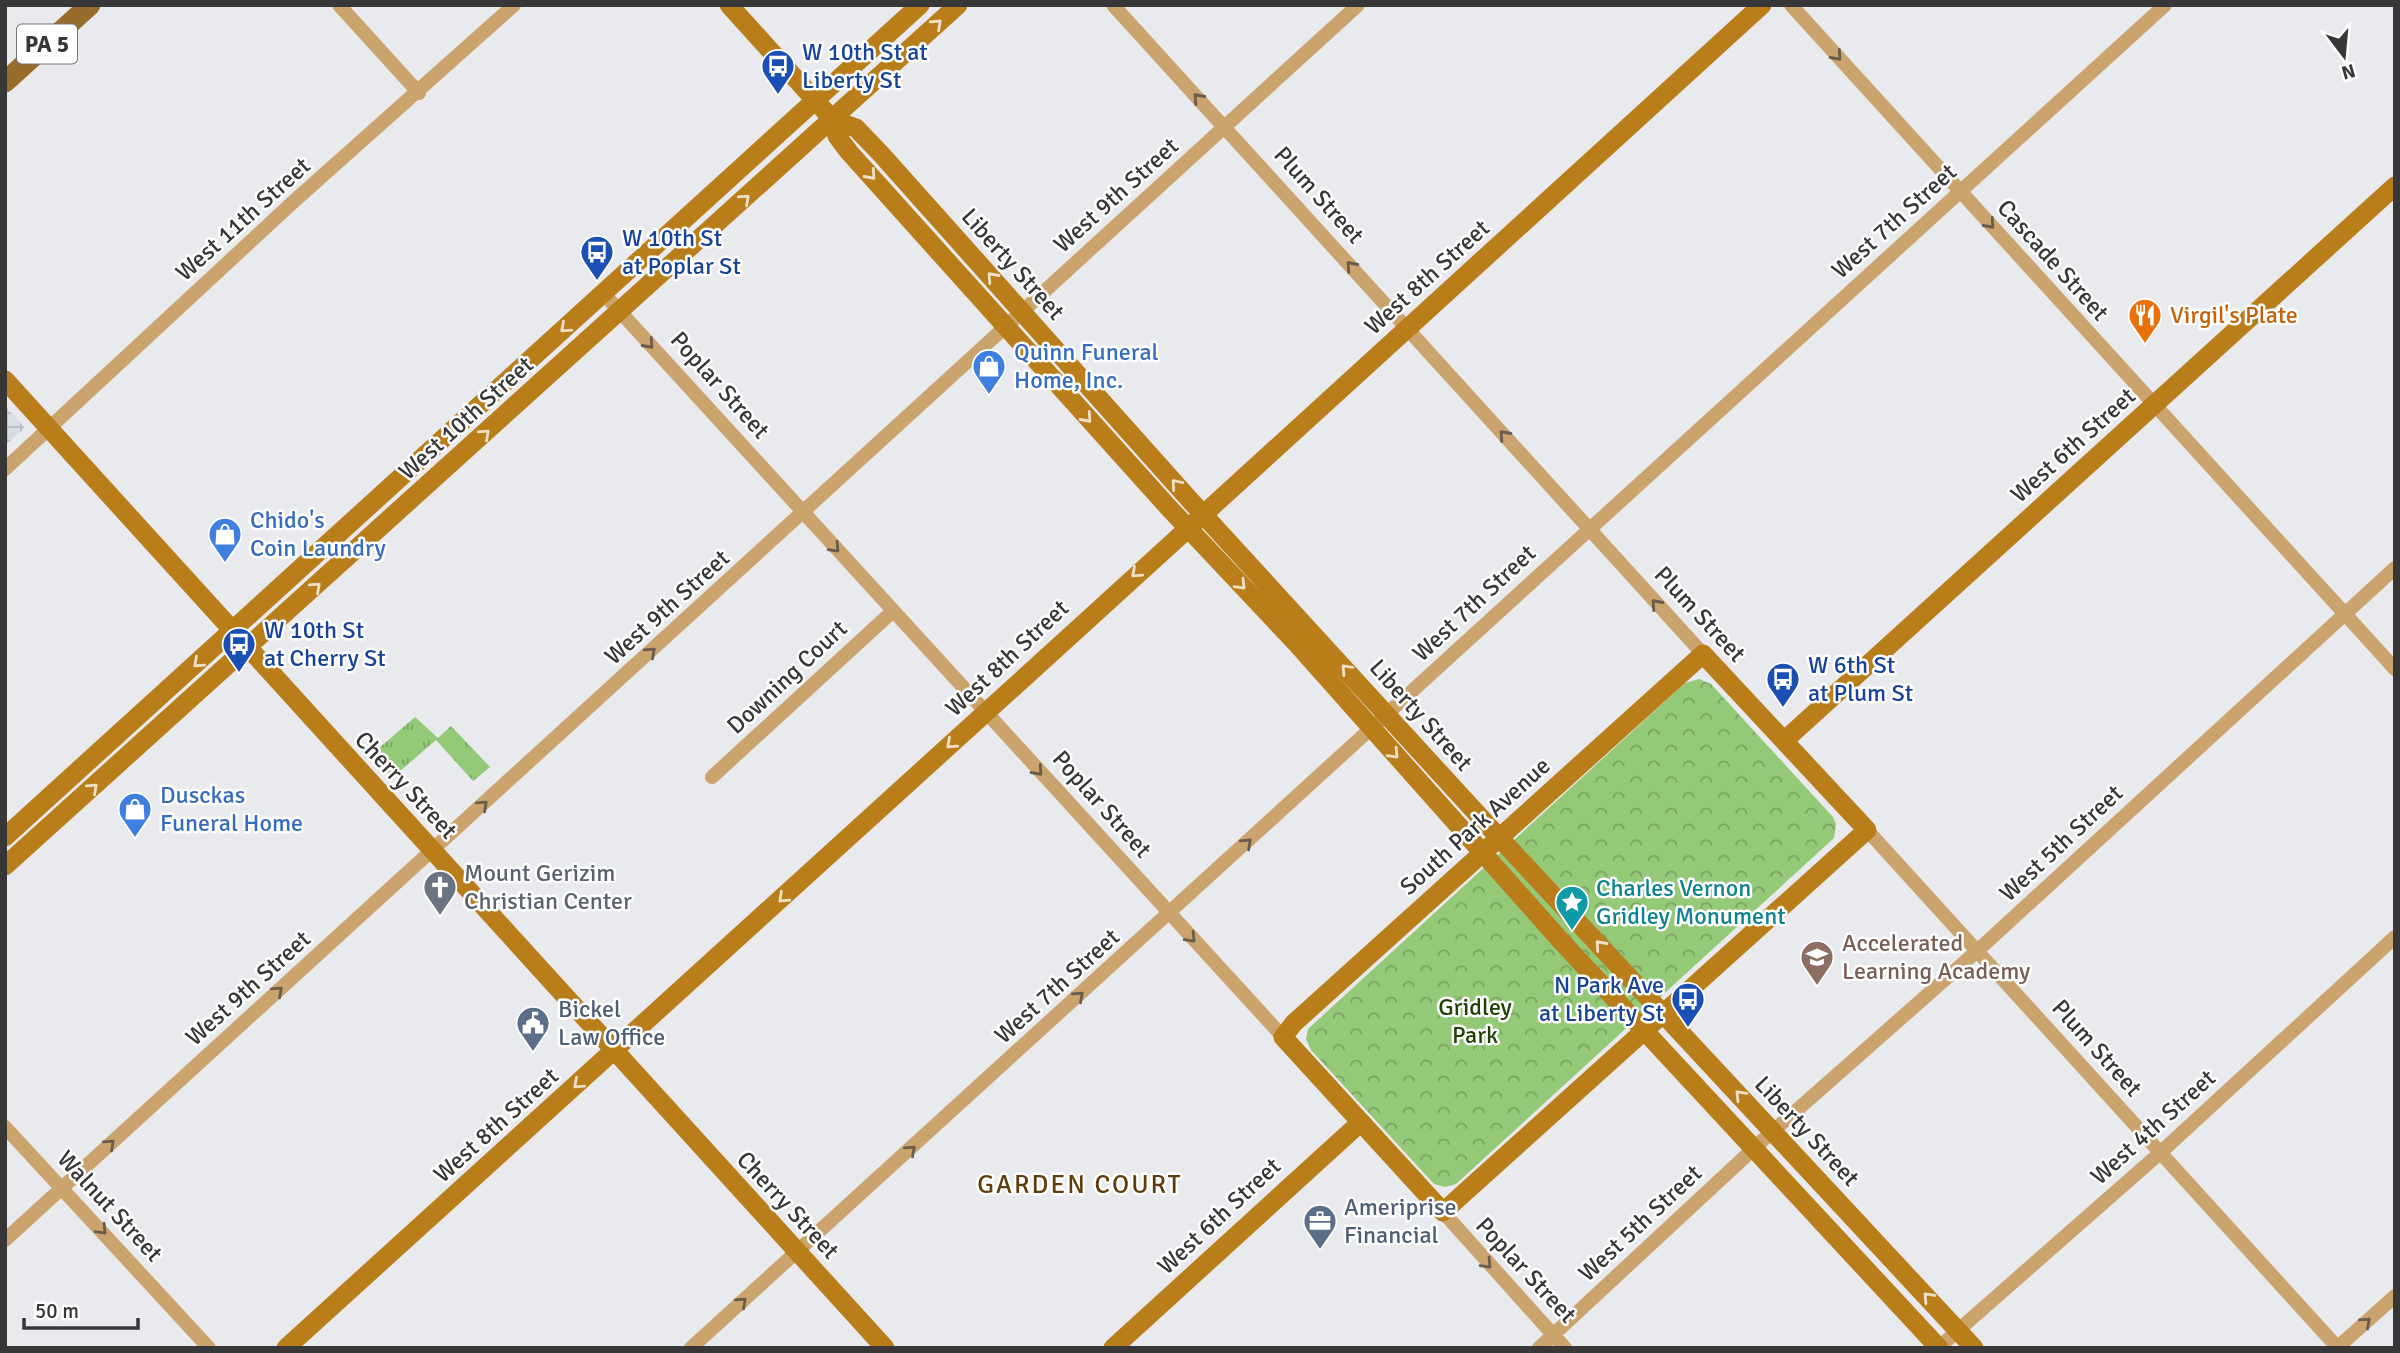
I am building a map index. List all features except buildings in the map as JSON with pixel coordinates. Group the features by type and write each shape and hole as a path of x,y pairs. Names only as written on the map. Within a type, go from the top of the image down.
{"main road":[{"name":"PA 5","path":"5,82 90,5"}],"street":[{"path":"339,5 419,93"},
{"name":"West 11th Street","path":"5,468 292,204 419,93 514,5"},
{"name":"Liberty Street","path":"729,5 833,120 856,128 1387,715 1974,1348"},
{"name":"West 10th Street","path":"5,837 920,5"},
{"name":"West 10th Street","path":"5,866 958,5"},
{"name":"Plum Street","path":"1113,5 2337,1348"},
{"name":"West 9th Street","path":"5,1240 1358,5"},
{"name":"West 8th Street","path":"286,1348 615,1052 1762,5"},
{"name":"Cascade Street","path":"1791,5 2395,669"},
{"name":"West 7th Street","path":"691,1348 2165,5"},
{"name":"Liberty Street","path":"833,120 837,136 849,152 1187,528 1297,644 1371,730 1644,1030 1939,1348"},
{"name":"West 6th Street","path":"1785,740 2395,187"},
{"name":"Poplar Street","path":"603,293 1565,1348"},
{"name":"Cherry Street","path":"5,380 885,1348"},
{"path":"418,463 433,481"},
{"name":"West 5th Street","path":"1539,1348 1773,1130 1976,952 2395,568"},
{"name":"Downing Court","path":"712,777 892,611"},
{"name":"South Park Avenue","path":"1283,1037 1294,1023 1499,836 1703,654"},
{"path":"47,799 63,815"},
{"path":"1443,1212 1867,830"},
{"name":"West 4th Street","path":"1939,1348 2160,1153 2395,937"},
{"name":"West 6th Street","path":"1112,1348 1361,1122"},
{"name":"Walnut Street","path":"5,1127 209,1348"},
{"path":"2337,1348 2395,1296"}],"shaded area":[{"path":"5,406 25,428 5,445"}],"green space":[{"name":"Gridley Park","path":"1699,679 1711,684 1833,817 1836,824 1834,838 1456,1184 1445,1187 1434,1184 1311,1050 1306,1039 1308,1029 1685,683"},
{"path":"415,717 438,738 451,726 490,767 473,781 436,740 392,778 371,755"}],"place":[{"name":"W 10th St at Liberty St","path":"778,96"},
{"name":"W 10th St at Poplar St","path":"597,282"},
{"name":"Virgil's Plate","path":"2145,345"},
{"name":"Quinn Funeral Home, Inc.","path":"989,396"},
{"name":"Chido's Coin Laundry","path":"225,564"},
{"name":"W 10th St at Cherry St","path":"239,674"},
{"name":"W 6th St at Plum St","path":"1783,709"},
{"name":"Dusckas Funeral Home","path":"135,839"},
{"name":"Mount Gerizim Christian Center","path":"440,917"},
{"name":"Charles Vernon Gridley Monument","path":"1572,932"},
{"name":"Accelerated Learning Academy","path":"1817,987"},
{"name":"N Park Ave at Liberty St","path":"1688,1029"},
{"name":"Bickel Law Office","path":"533,1053"},
{"name":"Ameriprise Financial","path":"1320,1251"}],"district":[{"name":"GARDEN COURT","path":"1080,1185"}]}
